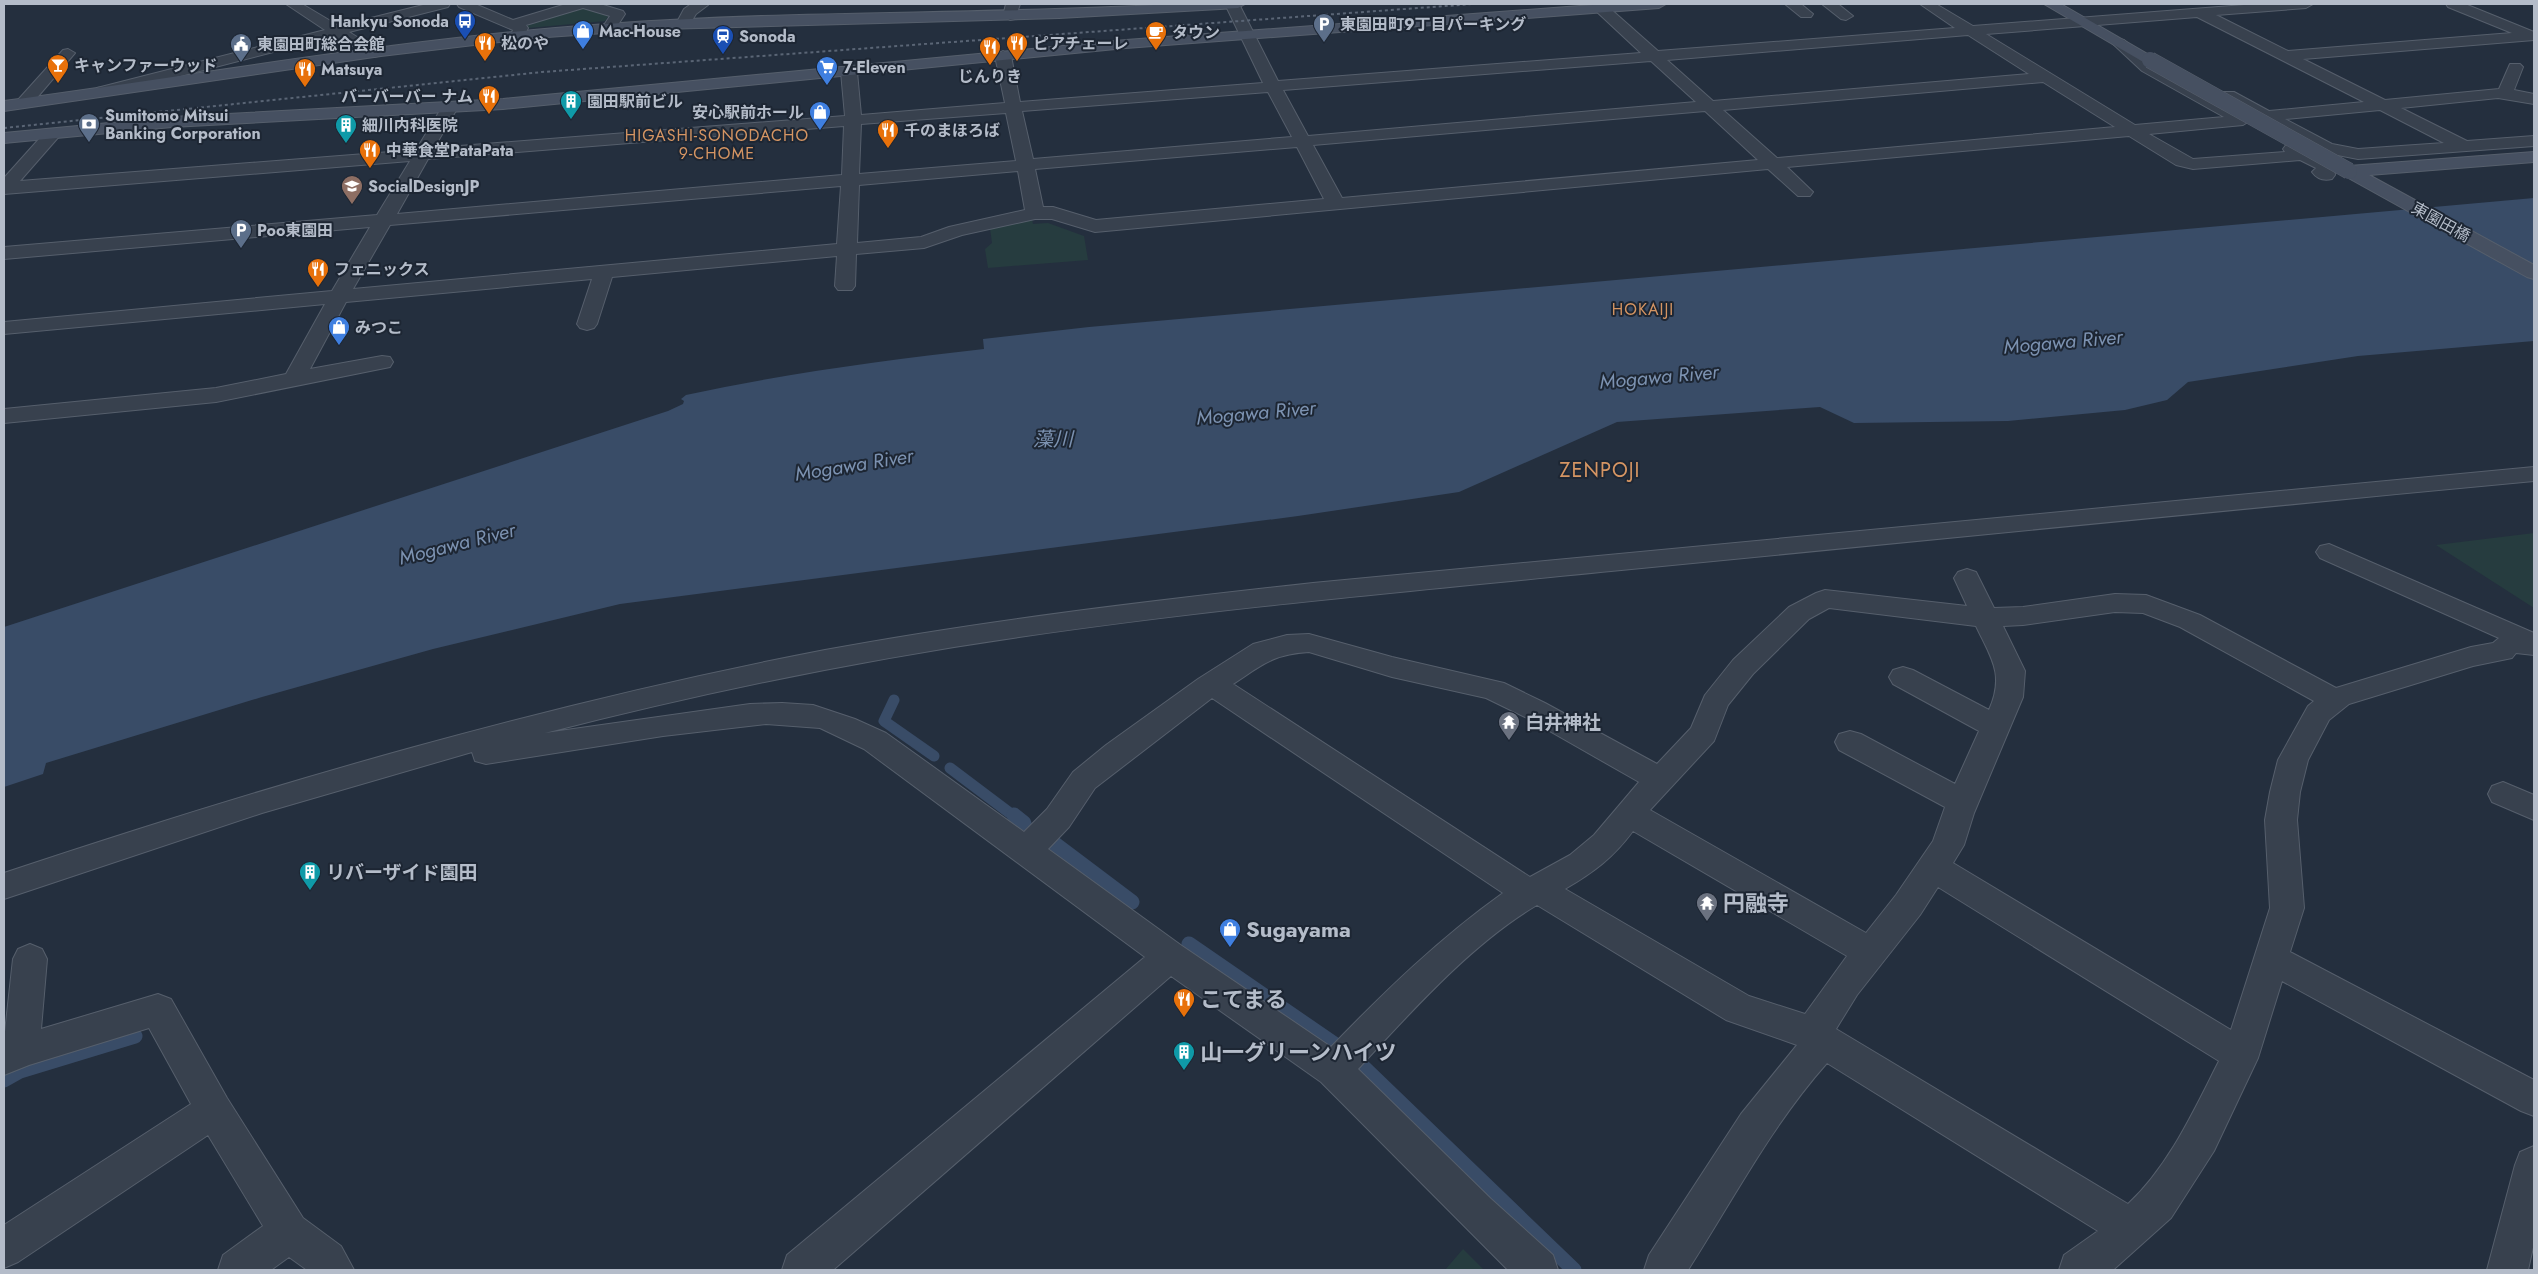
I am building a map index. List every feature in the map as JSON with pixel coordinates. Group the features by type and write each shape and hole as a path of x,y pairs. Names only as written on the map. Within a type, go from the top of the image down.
{"street":[{"path":"292,4 338,30 373,53"},
{"path":"88,95 443,4"},
{"path":"464,4 516,30 580,4"},
{"path":"586,4 618,14 609,28"},
{"path":"1232,4 1245,34 1336,204"},
{"path":"4,106 373,53 516,30 609,28 1012,10 1238,4"},
{"path":"4,138 172,122 450,107 849,72 1245,34 1659,4"},
{"path":"1792,4 1806,14"},
{"path":"1829,4 1846,16"},
{"path":"1927,4 2182,161 2193,164 2294,156 2297,151"},
{"name":"東園田橋","path":"2051,4 2534,273"},
{"path":"2181,4 2464,146"},
{"path":"4,188 2306,4"},
{"path":"2454,4 2533,36"},
{"path":"683,24 690,16 689,12 702,5"},
{"path":"1601,8 1804,192"},
{"path":"2286,56 2533,36"},
{"path":"2119,43 2168,63 2327,148"},
{"path":"2119,43 2147,68 2325,166 2326,170 2321,172 2326,175"},
{"path":"23,104 34,94 68,53"},
{"path":"1004,56 1035,213"},
{"path":"845,286 853,120 849,72"},
{"path":"2504,95 2518,72"},
{"path":"4,253 2045,77"},
{"path":"4,328 340,295 924,242 956,231 1035,213 1053,213 1095,226 2266,116 2504,95 2534,99"},
{"path":"284,381 294,379 340,295 450,107"},
{"path":"4,188 54,133"},
{"path":"2297,151 2327,148 2358,154 2534,141"},
{"path":"2349,171 2534,157"},
{"path":"587,324 604,271"},
{"path":"4,416 216,394 382,362"},
{"path":"4,886 207,818 473,740 608,706 802,665 964,636 1087,616 2146,509 2534,474"},
{"path":"2329,552 2487,621 2531,646"},
{"path":"1664,1270 1752,1129 1794,1072 1818,1047 1818,1024 1845,984 1934,868 1948,845 1964,802 2009,697 2011,671 1996,637 1984,617 1968,578"},
{"path":"1334,1070 1400,999 1476,931 1534,892 1582,864 1599,849 1629,813 1704,733 1715,702 1743,667 1799,613 1825,599 1984,617 2069,612 2115,603 2146,604 2190,621 2335,700"},
{"path":"1027,850 1058,818 1084,780 1117,753 1212,684 1263,651 1287,644 1310,643 1392,667 1494,690 1535,710 1660,780"},
{"path":"2079,1270 2131,1228 2157,1204 2200,1138 2241,1055 2287,908 2281,820 2285,792 2293,760 2318,713 2339,697 2471,657 2502,651 2508,645 2531,646"},
{"path":"1903,676 1997,728"},
{"path":"1212,684 1534,892 1738,1009 1796,1027 1819,1038 2131,1228"},
{"path":"473,740 473,756 716,718 788,713 832,720 875,742 1027,850 1170,956 1334,1070 1470,1206 1538,1270"},
{"path":"1850,742 1964,802"},
{"path":"2503,794 2534,808"},
{"path":"1629,813 1870,953"},
{"path":"1934,868 2241,1055"},
{"path":"802,1270 1170,956"},
{"path":"30,959 12,1055 158,1010 214,1110 289,1232 327,1260 334,1270"},
{"path":"2272,959 2534,1099"},
{"path":"4,1248 214,1110"},
{"path":"2507,1270 2534,1164"},
{"path":"238,1270 289,1232"}],"green space":[{"path":"582,5 609,15 605,21 528,28 523,23"},
{"path":"1032,219 1033,224 1048,223 1084,236 1088,260 988,268 985,249 992,243 990,228"},
{"path":"2534,533 2534,608 2436,545"},
{"path":"1463,1249 1484,1270 1445,1270"}],"water":[{"name":"藻川","path":"2534,198 2534,341 2358,356 2188,382 2167,400 2125,410 2008,421 1854,423 1820,407 1617,422 1459,492 1298,516 620,604 433,649 262,697 46,763 43,774 4,787 4,627 668,411 683,404 684,401 681,399 686,395 834,368 984,349 983,339 1089,327"}],"waterway":[{"path":"894,700 884,721 934,756"},
{"path":"950,768 1015,817"},
{"path":"1014,815 1024,823"},
{"path":"1051,841 1132,902"},
{"path":"1189,944 1340,1048"},
{"path":"4,1080 20,1071 135,1036"},
{"path":"1357,1061 1574,1270"}],"railway":[{"path":"4,128 542,72 1473,4"}],"place":[{"name":"Hankyu Sonoda","path":"465,40"},
{"name":"東園田町9丁目パーキング","path":"1324,43"},
{"name":"Mac-House","path":"583,50"},
{"name":"タウン","path":"1156,51"},
{"name":"Sonoda","path":"723,55"},
{"name":"松のや","path":"485,62"},
{"name":"ピアチェーレ","path":"1017,62"},
{"name":"東園田町総合会館","path":"241,63"},
{"name":"じんりき","path":"990,66"},
{"name":"キャンファーウッド","path":"58,84"},
{"name":"7-Eleven","path":"827,86"},
{"name":"Matsuya","path":"305,88"},
{"name":"バーバーバー ナム","path":"489,115"},
{"name":"園田駅前ビル","path":"571,120"},
{"name":"安心駅前ホール","path":"820,131"},
{"name":"Sumitomo Mitsui Banking Corporation","path":"89,143"},
{"name":"細川内科医院","path":"346,144"},
{"name":"千のまほろば","path":"888,149"},
{"name":"中華食堂PataPata","path":"370,169"},
{"name":"SocialDesignJP","path":"352,205"},
{"name":"Poo東園田","path":"241,249"},
{"name":"フェニックス","path":"318,288"},
{"name":"みつこ","path":"339,346"},
{"name":"白井神社","path":"1509,741"},
{"name":"リバーザイド園田","path":"310,891"},
{"name":"円融寺","path":"1707,922"},
{"name":"Sugayama","path":"1230,948"},
{"name":"こてまる","path":"1184,1018"},
{"name":"山一グリーンハイツ","path":"1184,1071"}],"district":[{"name":"HIGASHI-SONODACHO 9-CHOME","path":"717,144"},
{"name":"HOKAIJI","path":"1643,309"},
{"name":"ZENPOJI","path":"1600,470"}],"water label":[{"name":"Mogawa River","path":"2063,342"},
{"name":"Mogawa River","path":"1659,377"},
{"name":"Mogawa River","path":"1256,413"},
{"name":"Mogawa River","path":"854,465"},
{"name":"Mogawa River","path":"457,544"}]}
